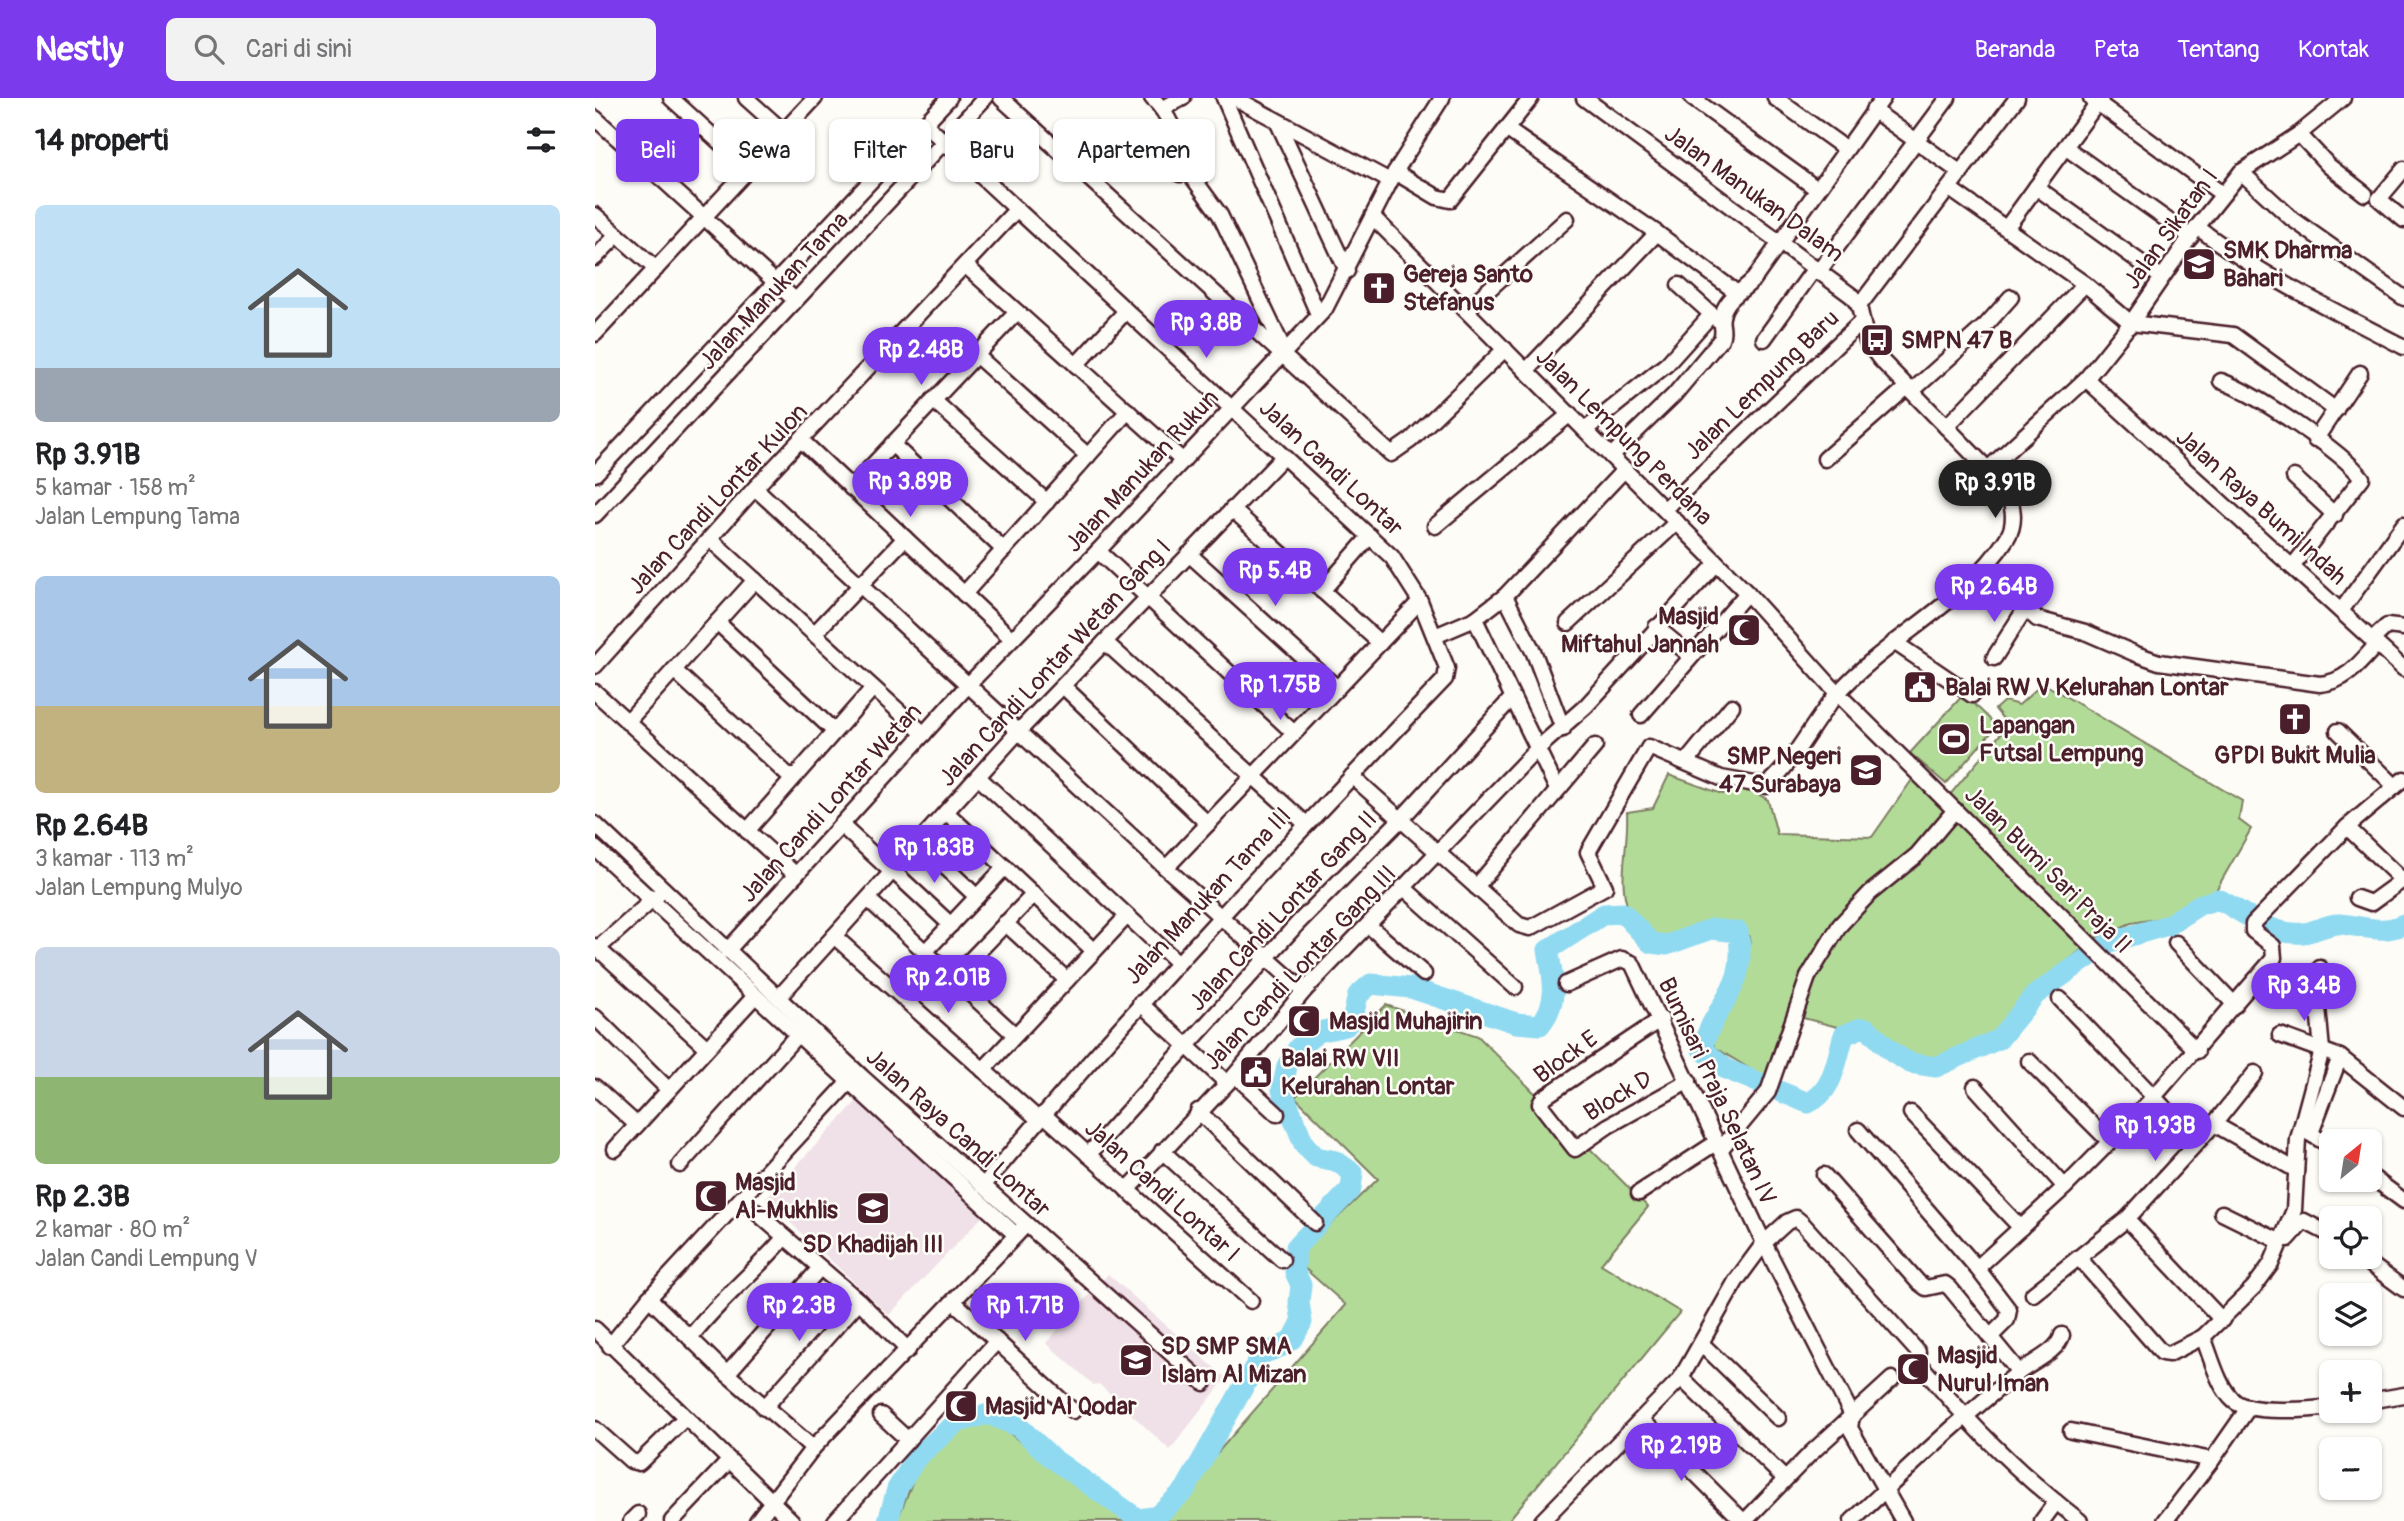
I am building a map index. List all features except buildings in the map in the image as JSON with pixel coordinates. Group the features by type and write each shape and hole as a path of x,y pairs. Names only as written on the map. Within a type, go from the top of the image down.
{"street":[{"path":"671,98 713,136"},
{"path":"746,98 769,119"},
{"path":"796,119 815,98"},
{"name":"Jalan Manukan Tama","path":"930,119 949,98"},
{"name":"Jalan Manukan Tama","path":"965,119 985,98"},
{"path":"1001,98 1170,249 1391,454 1420,431 1505,349"},
{"path":"1169,119 1162,102 1183,98"},
{"path":"1224,98 1318,314"},
{"path":"1235,98 1278,123 1392,177 1450,200 1531,98"},
{"name":"Jalan Manukan Rukun","path":"968,685 1325,309 1347,271 1392,177 1442,98"},
{"name":"Jalan Manukan Dalam","path":"1584,98 1602,103 1779,242 1841,286 1859,306"},
{"path":"1692,98 1817,189"},
{"path":"1775,98 1846,149"},
{"path":"1585,430 1667,364 1724,312 1736,292 1751,282 1883,98"},
{"path":"1764,339 1948,98"},
{"path":"1352,776 1475,887 1526,929 1605,887 1588,852 1649,747 1721,778 1766,786 1780,772 1837,693 1983,569 2007,537 2013,521 2009,496 1988,469 1867,342 1859,306 2017,98"},
{"name":"Jalan Sikatan I","path":"1988,469 2086,379 2131,323 2194,232 2241,172 2299,134 2343,98"},
{"path":"2007,227 2096,100 2222,194"},
{"path":"1873,110 1961,173"},
{"path":"595,118 795,300"},
{"path":"1278,123 1347,271"},
{"name":"Jalan Candi Lontar","path":"931,129 945,141"},
{"path":"1506,129 1657,233 1736,292"},
{"path":"2299,134 2329,166 2365,194"},
{"name":"Jalan Manukan Tama","path":"595,515 945,141"},
{"path":"2065,147 2194,232 2259,271 2404,347"},
{"path":"2404,169 2379,199 2404,220"},
{"path":"2241,172 2291,218 2404,298"},
{"path":"595,334 737,182"},
{"name":"Jalan Manukan Tama","path":"595,474 871,182"},
{"name":"Jalan Candi Lontar","path":"988,182 1392,557 1420,601 1436,636"},
{"path":"1196,182 1220,215 1282,352"},
{"path":"2036,187 2161,278"},
{"path":"1950,189 2085,284 2131,323 2233,335 2336,410"},
{"name":"Jalan Candi Lontar Kulon","path":"595,666 755,488 1017,209"},
{"path":"595,215 656,269"},
{"name":"Jalan Lempung Perdana","path":"1373,216 1747,593 1837,693"},
{"path":"1466,310 1567,219"},
{"path":"1526,371 1657,233"},
{"path":"595,258 617,235"},
{"path":"965,265 1183,461"},
{"path":"1946,427 2085,284"},
{"path":"1611,456 1682,386 1721,339 1716,319 1679,285"},
{"path":"1825,459 1986,324 2011,297"},
{"path":"1076,365 1126,311"},
{"path":"851,488 1017,312"},
{"name":"Jalan Lempung Baru","path":"1665,509 1861,322"},
{"path":"976,355 1088,456"},
{"path":"2315,440 2360,373"},
{"name":"Jalan Raya Bumi Indah","path":"2086,379 2404,669"},
{"path":"2221,381 2257,398 2362,478 2293,566"},
{"path":"933,400 1047,502"},
{"path":"964,594 1128,411"},
{"path":"1435,526 1570,414"},
{"path":"802,441 1013,639"},
{"path":"892,444 1004,550"},
{"name":"Jalan Candi Lontar Wetan Gang I","path":"779,997 1018,732 1283,457"},
{"path":"1436,636 1475,619 1505,596 1625,469"},
{"path":"2294,477 2335,515"},
{"path":"755,488 1166,868 1304,991"},
{"path":"1233,509 1380,643"},
{"path":"1568,622 1677,522"},
{"path":"2341,611 2404,524"},
{"path":"1322,591 1370,536"},
{"path":"814,634 905,538"},
{"path":"711,540 924,734"},
{"path":"1098,551 1294,733"},
{"path":"1189,554 1337,688"},
{"name":"Jalan Candi Lontar Gang III","path":"1127,1190 1198,1111 1231,1079 1304,991 1403,887 1440,854 1537,749 1563,729 1717,563"},
{"path":"1983,569 2037,619 2085,632 2159,662 2320,684 2335,683 2344,677 2387,626 2404,628"},
{"path":"627,722 755,580"},
{"path":"1641,715 1747,593"},
{"path":"1505,596 1534,653 1563,729"},
{"path":"1166,868 1420,601"},
{"path":"1994,658 2025,609"},
{"path":"1475,619 1557,789"},
{"path":"717,622 833,730"},
{"path":"1656,627 1690,656"},
{"name":"Jalan Manukan Tama III","path":"983,1186 1177,962 1305,823 1444,679 1447,668 1436,636"},
{"path":"1105,642 1305,823"},
{"path":"1894,642 1972,695"},
{"path":"674,670 791,778"},
{"name":"Jalan Candi Lontar Wetan","path":"727,951 968,685"},
{"path":"1063,686 1208,824"},
{"path":"747,831 833,730 873,688"},
{"path":"595,692 796,875"},
{"name":"Jalan Bumi Sari Praja II","path":"1837,693 2197,1051"},
{"name":"Jalan Candi Lontar Gang II","path":"1088,1155 1339,880 1401,819 1512,698"},
{"path":"1686,762 1732,706"},
{"path":"1977,1268 2066,1187 2197,1051 2274,958 2273,946 2253,930 2255,921 2347,827 2400,782 2338,731"},
{"path":"1475,887 1595,746"},
{"path":"978,777 1177,962"},
{"path":"1639,1193 1718,1146 1771,1086 1808,977 1836,932 1851,910 1917,855 1955,810"},
{"path":"946,812 1094,951"},
{"name":"Jalan Raya Candi Lontar","path":"595,824 665,888 727,951 779,997 803,1033"},
{"path":"841,825 951,925"},
{"path":"2347,827 2403,879 2371,903 2357,898"},
{"path":"919,842 977,897"},
{"name":"Jalan Raya Candi Lontar","path":"595,848 755,996 834,1059 1021,1230 1204,1383"},
{"path":"925,952 1005,867"},
{"path":"1403,887 1515,987"},
{"path":"665,888 596,948 707,1048"},
{"path":"953,978 1034,894"},
{"path":"868,899 1015,1035"},
{"path":"983,1070 1127,916"},
{"path":"1006,923 1067,980"},
{"path":"1368,925 1424,974"},
{"name":"Jalan Candi Lontar I","path":"834,936 983,1070 1088,1155 1251,1301"},
{"path":"2176,943 2235,1005"},
{"name":"Bumisari Praja Selatan IV","path":"1566,984 1628,959 1661,1019 1764,1243 1852,1415 1850,1428 1903,1521"},
{"path":"2280,1247 2294,1210 2296,1170 2306,1131 2331,1054 2317,997 2321,968"},
{"path":"615,1149 755,996"},
{"path":"2060,999 2197,1142"},
{"path":"1140,1003 1188,1045 1277,1115"},
{"path":"595,1017 669,1090"},
{"name":"Block E","path":"1570,1146 1541,1101 1661,1019"},
{"path":"680,1165 803,1033"},
{"path":"2280,1035 2331,1054 2404,1108"},
{"name":"Jalan Raya Candi Lontar","path":"834,1059 849,1082 881,1102"},
{"path":"2029,1061 2110,1142"},
{"path":"2032,1294 2127,1219 2214,1124 2255,1073"},
{"name":"Block D","path":"1570,1146 1575,1149 1608,1126 1689,1081"},
{"path":"792,1521 600,1338 649,1298 849,1082"},
{"path":"595,1087 637,1125"},
{"path":"1975,1087 2066,1187"},
{"path":"1198,1111 1315,1223"},
{"path":"1911,1113 2021,1228"},
{"path":"2214,1124 2296,1170"},
{"path":"1858,1130 1977,1268 2009,1310 2007,1320 1990,1337"},
{"path":"2306,1131 2319,1139"},
{"path":"1162,1151 1282,1260"},
{"name":"Jalan Raya Candi Lontar","path":"960,1175 983,1186 1021,1230"},
{"path":"1824,1175 1918,1282 1926,1287 1945,1284 1950,1288 2019,1372"},
{"path":"2382,1185 2404,1201"},
{"path":"741,1199 859,1301 908,1350"},
{"path":"2222,1213 2280,1247"},
{"path":"1542,1521 1681,1378 1729,1291 1764,1243 1787,1222 1796,1218 1918,1352"},
{"path":"2127,1219 2222,1320"},
{"path":"2079,1258 2162,1353 2169,1354 2203,1337 2222,1320 2254,1287 2280,1247 2304,1221 2319,1229"},
{"path":"757,1521 813,1448 1021,1230"},
{"path":"690,1338 712,1310 762,1264 785,1238"},
{"path":"727,1374 819,1269"},
{"path":"2377,1269 2404,1289"},
{"path":"649,1298 764,1408 813,1448"},
{"path":"764,1408 859,1301"},
{"path":"954,1302 1073,1410"},
{"path":"1852,1521 2019,1372 2058,1344 2062,1335"},
{"path":"2203,1337 2229,1395 2240,1405 2319,1409"},
{"path":"835,1521 997,1342"},
{"path":"1702,1344 1778,1418"},
{"path":"1924,1369 1965,1419 2012,1466 2080,1521"},
{"path":"1681,1378 1785,1479"},
{"path":"1642,1420 1744,1521 1892,1379"},
{"path":"2382,1399 2404,1395"},
{"path":"2165,1521 2249,1407"},
{"path":"881,1415 908,1440"},
{"path":"595,1429 631,1461 639,1463 685,1418"},
{"path":"2071,1431 2212,1460"},
{"path":"672,1521 729,1461"},
{"path":"2042,1521 2056,1502"}],"shaded area":[{"name":"SD Khadijah III","path":"858,1100 982,1217 889,1315 765,1199"},
{"name":"SD SMP SMA Islam Al Mizan","path":"1108,1274 1226,1378 1170,1450 1099,1384 1094,1385 1046,1343"}],"green space":[{"path":"2043,683 2242,801 2239,820 2251,829 2215,892 2168,917 2131,923 2096,938 2034,988 1983,1042 1934,1061 1902,1052 1878,1028 1864,1021 1841,1028 1788,1014 1770,1081 1714,1047 1718,1026 1740,991 1750,937 1740,929 1719,924 1696,927 1663,941 1644,930 1632,917 1626,902 1624,867 1627,812 1653,808 1669,775 1722,794 1749,789 1768,800 1777,834 1872,837 1916,774 1949,796 2008,725 1995,709 2004,701 2019,705"},
{"name":"Lapangan Futsal Lempung","path":"1964,694 1997,726 1946,784 1910,753"},
{"path":"1386,1005 1478,1036 1648,1207 1601,1264 1680,1312 1508,1521 1158,1521 1346,1305 1294,1259 1378,1179 1295,1097"},
{"path":"993,1421 1127,1521 897,1521 933,1430"}],"waterway":[{"path":"888,1521 897,1489 917,1457 956,1423 988,1414 1019,1427 1052,1458 1138,1519 1157,1516 1185,1490 1262,1354 1283,1346 1294,1337 1302,1322 1299,1302 1301,1285 1295,1272 1296,1247 1351,1189 1353,1173 1336,1161 1316,1157 1304,1144 1282,1090 1287,1066 1298,1048 1318,1032 1346,1026 1353,1017 1358,995 1371,984 1411,988 1516,1023 1540,1025 1553,998 1548,950 1604,914 1623,913 1651,943 1667,945 1711,929 1738,932 1740,952 1735,982 1702,1049 1726,1069 1808,1103 1817,1098 1829,1083 1844,1035 1861,1028 1868,1029 1893,1053 1910,1063 1936,1067 1999,1039 2035,995 2110,942 2168,925 2199,905 2218,899 2269,927 2291,933 2308,932 2335,924 2373,929 2388,929 2404,924"}],"place":[{"name":"SMK Dharma Bahari","path":"2199,264"},
{"name":"Gereja Santo Stefanus","path":"1379,288"},
{"name":"SMPN 47 B","path":"1877,340"},
{"name":"Masjid Miftahul Jannah","path":"1744,630"},
{"name":"Balai RW V Kelurahan Lontar","path":"1920,687"},
{"name":"GPDI Bukit Mulia","path":"2295,719"},
{"name":"Lapangan Futsal Lempung","path":"1954,739"},
{"name":"SMP Negeri 47 Surabaya","path":"1866,770"},
{"name":"Masjid Muhajirin","path":"1304,1021"},
{"name":"Balai RW VII Kelurahan Lontar","path":"1256,1072"},
{"name":"Masjid Al-Mukhlis","path":"711,1196"},
{"name":"SD Khadijah III","path":"873,1208"},
{"name":"SD SMP SMA Islam Al Mizan","path":"1136,1360"},
{"name":"Masjid Nurul Iman","path":"1913,1369"},
{"name":"Masjid Al Qodar","path":"961,1406"}]}
